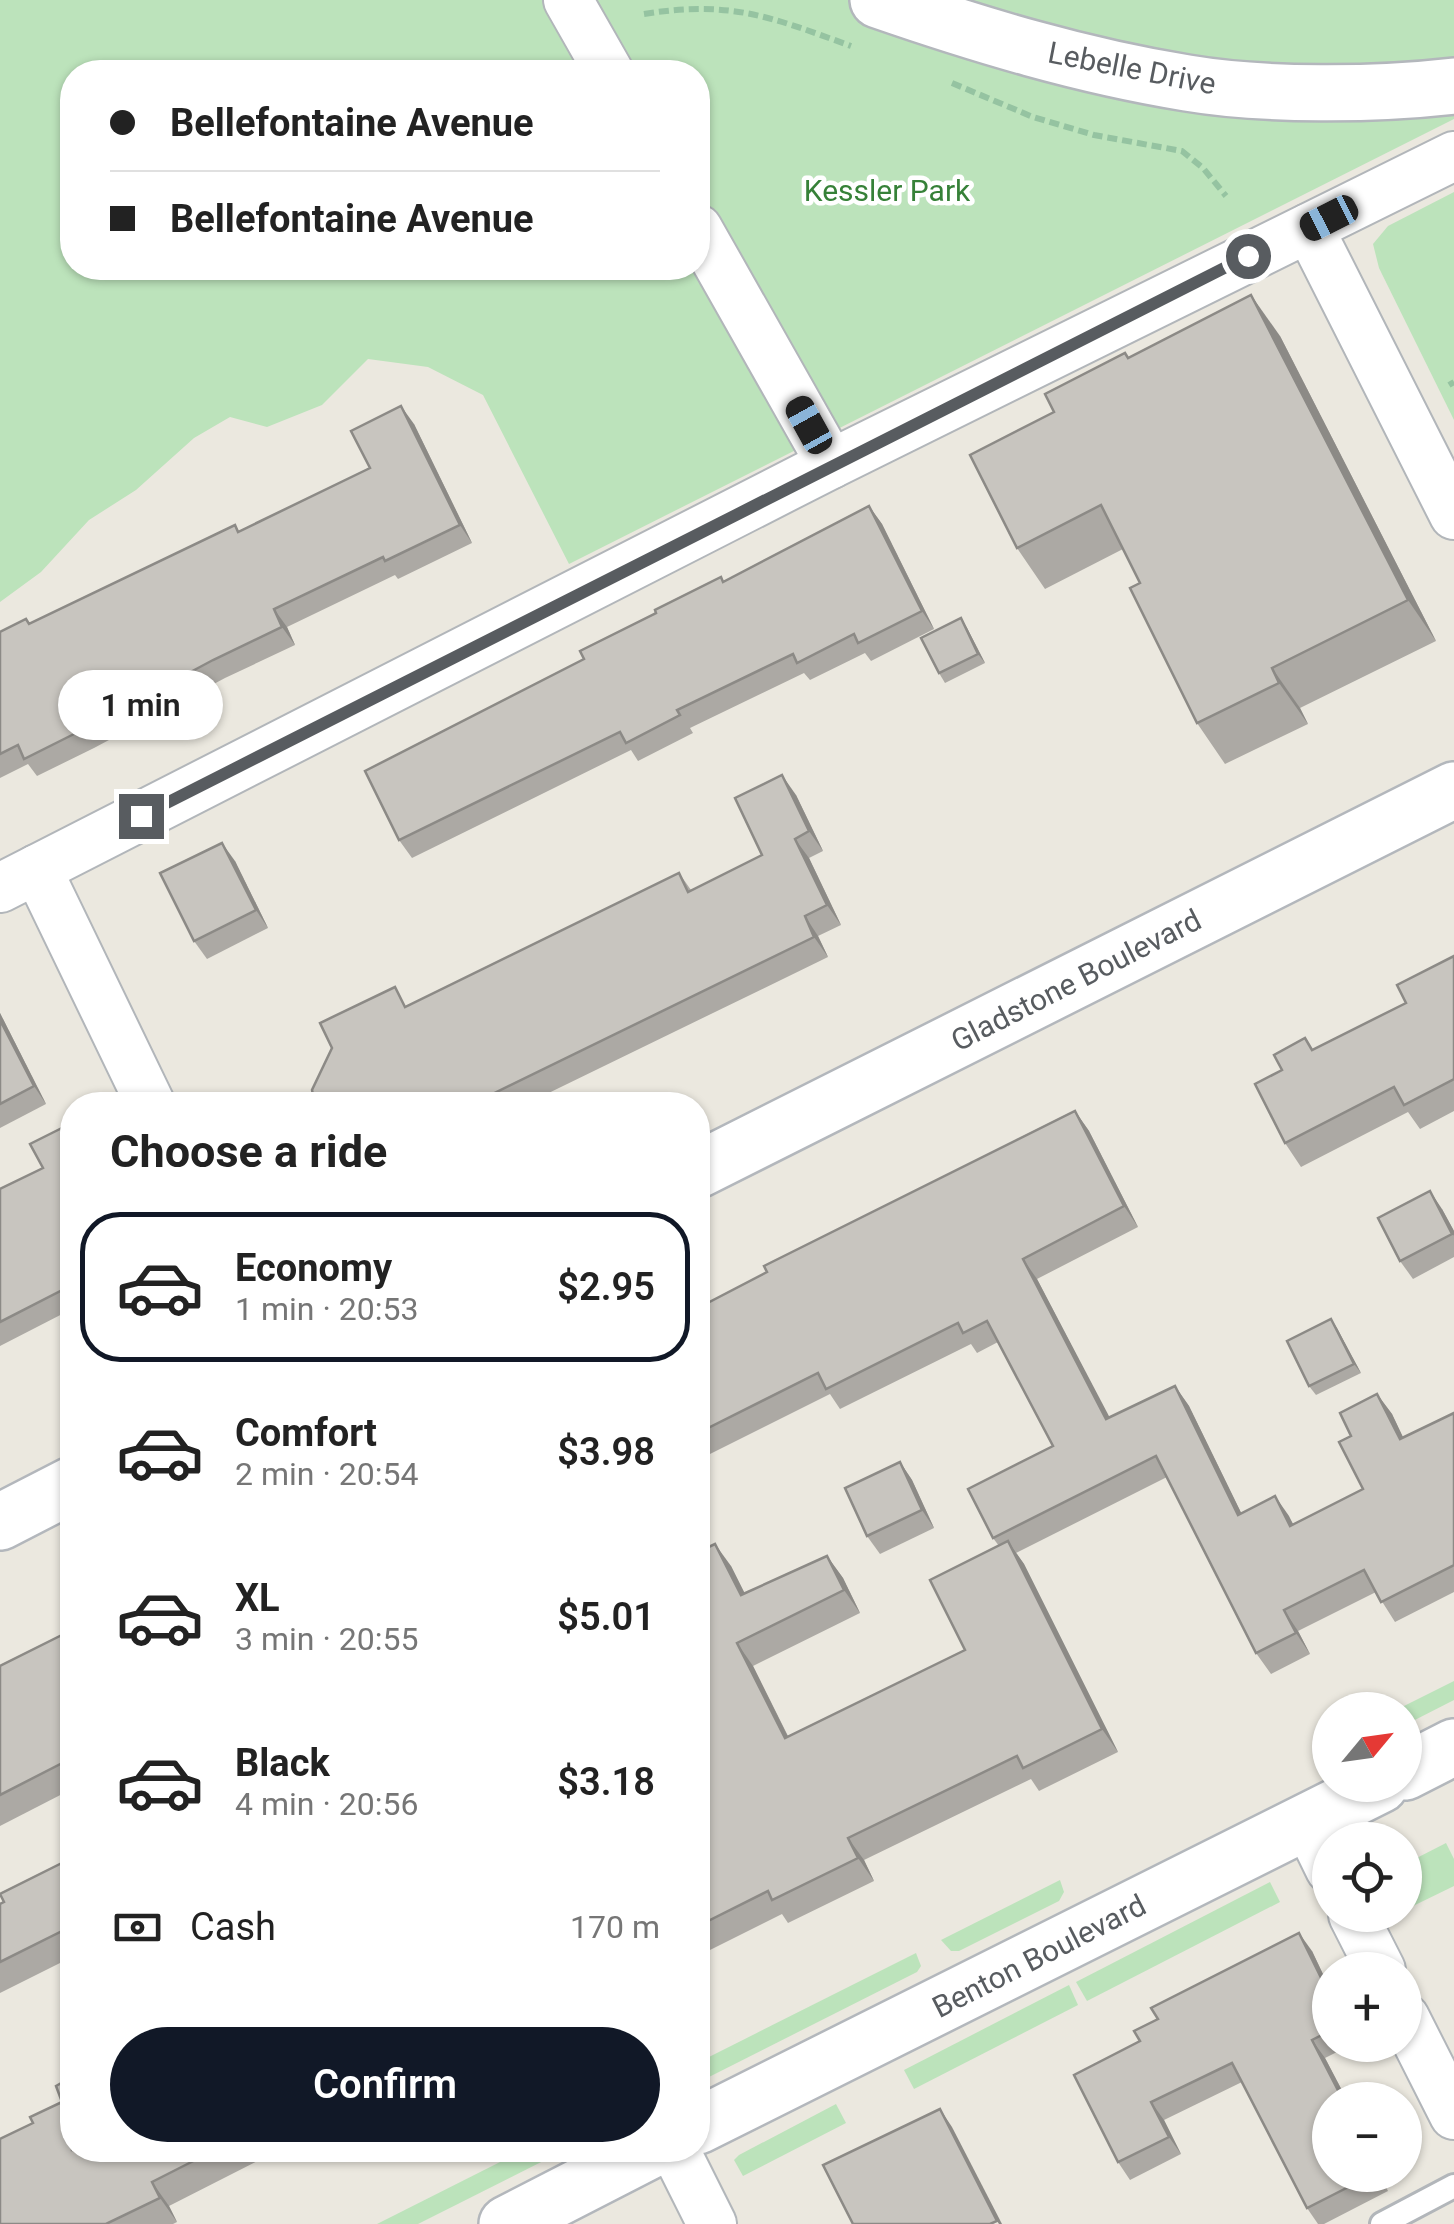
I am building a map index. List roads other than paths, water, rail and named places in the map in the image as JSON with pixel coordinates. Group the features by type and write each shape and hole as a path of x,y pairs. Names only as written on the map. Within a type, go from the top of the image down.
{"street":[{"path":"568,0 602,60"},
{"name":"Lebelle Drive","path":"866,24 1014,44 1192,84 1366,92 1454,86"},
{"path":"143,1092 18,879 832,464 1454,156"},
{"path":"1309,228 1454,515"},
{"path":"710,250 832,464"},
{"name":"Gladstone Boulevard","path":"710,1164 1454,790"},
{"path":"0,1522 60,1491"},
{"path":"1422,1763 1454,1747"},
{"name":"Benton Boulevard","path":"1342,1822 1362,1802"},
{"name":"Benton Boulevard","path":"710,2121 1312,1848"},
{"path":"1422,2052 1454,2115"},
{"path":"507,2224 627,2162"},
{"path":"681,2162 712,2224"}],"lane":[{"path":"1382,2224 1454,2186"}],"park label":[{"name":"Kessler Park","path":"887,190"}]}
